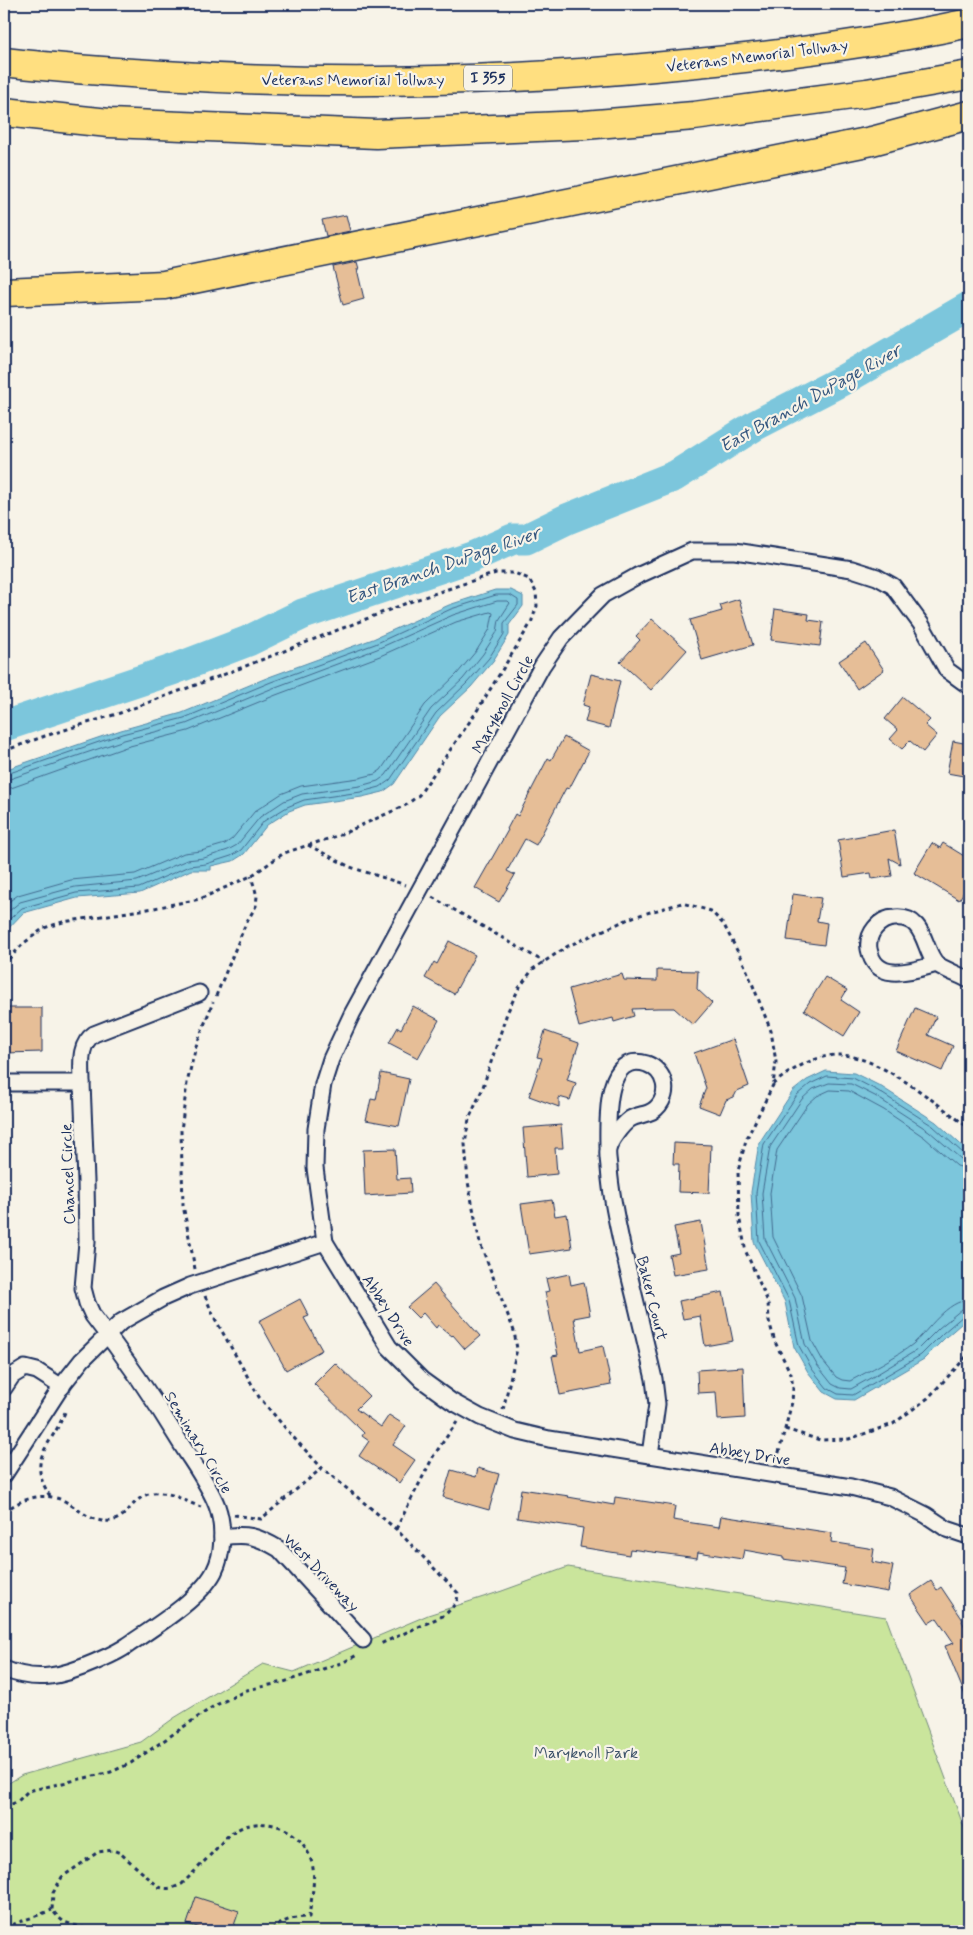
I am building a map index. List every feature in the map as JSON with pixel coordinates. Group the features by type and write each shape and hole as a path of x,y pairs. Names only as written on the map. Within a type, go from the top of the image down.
{"highway":[{"name":"Veterans Memorial Tollway","path":"4,62 134,73 322,82 378,82 582,75 770,56 864,42 969,23"},
{"path":"4,112 119,124 376,134 584,124 694,116 867,93 969,75"},
{"path":"4,292 164,285 872,142 969,115"}],"street":[{"name":"Maryknoll Circle","path":"324,1242 315,1168 316,1129 323,1084 336,1045 356,1005 542,666 561,638 603,595 637,576 692,551 762,554 852,569 877,577 892,586 921,624 947,670 969,686"},
{"path":"936,964 900,973 882,969 871,956 869,946 874,929 888,919 906,919 920,931 936,964 969,980"},
{"name":"Chancel Circle","path":"108,1335 93,1316 83,1288 86,1242 86,1190 82,1049 88,1038 94,1034 199,993"},
{"name":"Baker Court","path":"608,1148 620,1129 631,1119 651,1112 658,1107 662,1100 665,1092 661,1075 648,1064 631,1063 617,1073 613,1080 608,1114 608,1148 610,1191 654,1379 657,1404 650,1455"},
{"path":"4,1083 82,1083"},
{"path":"4,1475 82,1360 121,1322 163,1298 200,1282 324,1242"},
{"name":"Abbey Drive","path":"324,1242 389,1347 422,1380 467,1410 515,1431 549,1439 875,1492 908,1505 947,1529 969,1536"},
{"name":"Seminary Circle","path":"5,1673 52,1677 74,1671 118,1652 195,1595 214,1572 220,1554 222,1537 219,1512 209,1489 153,1398 108,1335"},
{"path":"4,1388 12,1376 25,1368 37,1370 62,1387"},
{"name":"West Driveway","path":"222,1537 241,1534 264,1540 278,1549 367,1646"}],"path":[{"path":"4,751 129,710 412,601 496,573 514,573 530,579 536,592 537,606 531,624 475,714 419,795 406,805 340,834 284,853 251,876 200,899 63,922 44,928 24,943 4,964"},
{"path":"4,1807 17,1802 28,1791 111,1772 131,1763 214,1706 247,1690 284,1682 344,1662 367,1646 445,1615 457,1602 458,1593 396,1529 322,1468 292,1437 259,1397 214,1317 193,1263 183,1205 181,1131 187,1083 196,1046 224,972 256,906 256,896 251,876"},
{"path":"500,1424 518,1349 514,1331 480,1243 468,1182 465,1144 469,1119 482,1090 507,1013 519,988 532,970 568,946 633,916 682,903 711,911 724,924 746,968 771,1031 776,1062 773,1084 746,1140 738,1171 739,1216 746,1252 768,1302 768,1321 775,1342 791,1374 794,1388 773,1475"},
{"path":"773,1084 788,1072 806,1063 836,1055 864,1060 887,1070 969,1128"},
{"path":"785,1430 820,1440 849,1439 893,1424 928,1398 969,1354"},
{"path":"50,1497 42,1484 39,1470 41,1456 70,1401 62,1387"},
{"path":"396,1529 434,1455 467,1410"},
{"path":"4,1512 13,1505 32,1497 50,1497 67,1502 94,1519 110,1521 124,1514 142,1495 159,1492 172,1494 193,1505 219,1512 260,1519 322,1468"},
{"path":"93,1931 64,1922 52,1910 53,1893 62,1877 98,1852 113,1850 120,1853 159,1887 166,1889 174,1888 182,1884 231,1833 246,1825 262,1823 278,1826 293,1833 304,1845 311,1860 314,1876 309,1917 295,1917 282,1922 271,1931"},
{"path":"4,1925 14,1924 52,1910"}],"green space":[{"name":"Maryknoll Park","path":"568,1567 886,1617 969,1841 969,1931 4,1931 4,1786 22,1775 141,1742 174,1718 263,1664 294,1672 428,1615"}],"water":[{"path":"495,590 511,590 523,596 523,606 509,625 509,635 493,661 471,687 440,716 394,784 383,792 305,805 289,811 267,825 244,854 233,861 211,866 211,870 191,870 140,893 77,898 23,913 4,933 4,770 121,730 182,713 269,677 373,639 449,605"},
{"path":"826,1071 854,1073 880,1086 936,1122 969,1152 969,1317 924,1359 854,1400 837,1399 824,1392 808,1372 794,1347 785,1302 754,1242 751,1192 759,1143 793,1091 807,1080"}],"building":[{"path":"346,215 350,231 326,236 322,220"},
{"path":"357,262 364,299 343,305 333,267"},
{"path":"739,599 753,645 702,660 690,620 722,611 720,605"},
{"path":"775,609 809,614 808,620 823,622 820,646 771,640"},
{"path":"652,619 687,650 651,690 620,662 640,640 636,636"},
{"path":"866,643 884,670 857,689 839,661"},
{"path":"591,674 620,681 609,728 585,722 589,707 583,705"},
{"path":"903,697 930,720 925,725 937,735 923,752 910,741 902,749 890,739 898,730 885,719"},
{"path":"564,737 589,751 569,789 566,788 536,845 525,839 507,871 515,875 499,902 475,888 515,814 518,816 548,758 551,760"},
{"path":"953,741 969,744 969,777 947,773"},
{"path":"894,830 900,864 889,858 892,876 872,879 871,873 844,877 838,840"},
{"path":"932,843 940,848 943,843 969,859 969,883 959,900 914,873"},
{"path":"793,894 821,898 817,921 827,923 824,945 787,940"},
{"path":"449,941 475,955 454,994 425,978 434,962 437,964"},
{"path":"657,970 698,971 697,989 712,1003 693,1025 674,1008 658,1008 632,1009 634,1016 614,1022 613,1018 579,1027 569,989 622,974 624,980 657,981"},
{"path":"825,977 847,990 841,1000 859,1012 844,1036 804,1010"},
{"path":"413,1006 439,1020 418,1058 389,1043 398,1027 401,1029"},
{"path":"4,1008 42,1008 42,1052 4,1053"},
{"path":"915,1008 936,1017 928,1035 953,1046 942,1071 896,1051"},
{"path":"545,1031 579,1043 567,1080 576,1083 570,1100 559,1097 559,1107 529,1096 542,1058 537,1057"},
{"path":"733,1039 749,1086 737,1091 734,1097 726,1100 720,1114 699,1106 706,1088 694,1053"},
{"path":"381,1073 409,1079 399,1126 366,1120 371,1099 376,1100"},
{"path":"561,1125 563,1148 555,1148 557,1174 527,1177 523,1128"},
{"path":"674,1143 711,1145 709,1193 678,1192 679,1164 673,1164"},
{"path":"395,1149 397,1179 410,1178 411,1193 365,1196 363,1150"},
{"path":"552,1200 555,1216 567,1214 572,1248 529,1254 521,1204"},
{"path":"701,1222 709,1269 673,1275 669,1255 679,1253 674,1227"},
{"path":"569,1274 571,1285 584,1282 590,1315 574,1318 580,1351 603,1346 611,1385 560,1395 552,1356 558,1355 545,1292 549,1291 546,1279"},
{"path":"434,1284 480,1336 465,1349 453,1335 438,1325 436,1328 423,1313 418,1318 407,1307"},
{"path":"723,1292 733,1341 705,1346 700,1316 683,1319 679,1301"},
{"path":"300,1299 309,1316 304,1318 322,1350 286,1370 259,1321"},
{"path":"335,1363 369,1396 356,1409 381,1427 389,1415 406,1426 393,1445 415,1460 399,1483 359,1456 369,1441 362,1436 364,1433 314,1384"},
{"path":"743,1367 745,1418 718,1420 716,1392 698,1393 697,1370"},
{"path":"478,1468 499,1474 489,1510 443,1497 451,1470 476,1477"},
{"path":"521,1489 614,1505 615,1497 675,1506 673,1520 719,1527 721,1516 832,1533 831,1542 874,1549 872,1562 893,1566 888,1592 842,1584 845,1568 783,1559 783,1557 744,1550 742,1559 698,1552 697,1558 630,1549 629,1555 580,1547 583,1528 517,1518"},
{"path":"931,1581 937,1590 941,1587 963,1620 969,1636 969,1705 945,1646 954,1643 937,1618 929,1623 910,1595"},
{"path":"196,1897 239,1911 232,1931 212,1931 187,1924"}],"waterway":[{"name":"East Branch DuPage River","path":"4,726 172,670 248,641 303,614 472,557 513,539 526,539 567,519 675,476 756,425 843,380 969,307"}]}
